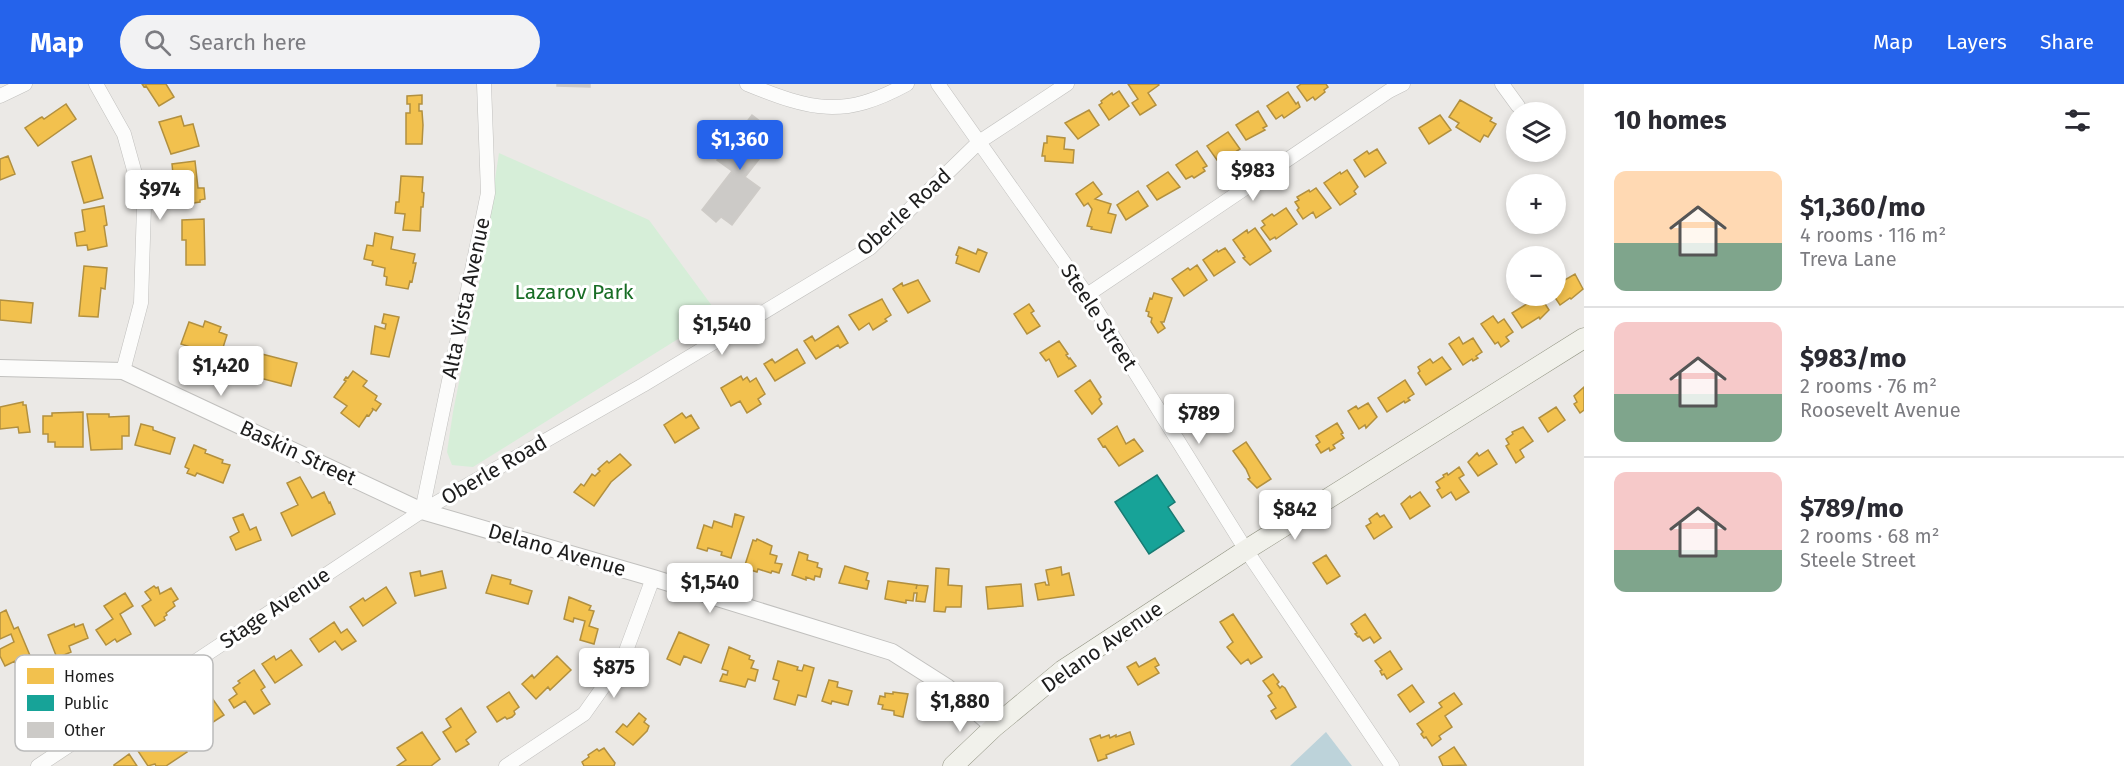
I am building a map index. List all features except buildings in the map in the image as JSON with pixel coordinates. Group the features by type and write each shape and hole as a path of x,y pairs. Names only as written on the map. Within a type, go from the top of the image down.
{"main road":[{"name":"Delano Avenue","path":"994,727 1063,670 1246,550 1584,338"},
{"path":"953,766 994,727"}],"street":[{"path":"0,96 25,84"},
{"path":"96,84 124,134 144,206 141,303 123,371"},
{"name":"Alta Vista Avenue","path":"422,511 488,193 484,84"},
{"path":"747,84 801,105 826,108 860,104 893,92 907,84"},
{"name":"Steele Street","path":"938,84 1087,295 1246,550 1392,766"},
{"name":"Oberle Road","path":"422,511 643,385 870,248 979,142 1067,84"},
{"path":"1087,295 1389,91 1403,84"},
{"path":"1502,84 1515,102"},
{"name":"Baskin Street","path":"0,368 123,371 422,511"},
{"name":"Delano Avenue","path":"422,511 653,578 892,652 947,687 994,727"},
{"name":"Stage Avenue","path":"205,655 422,511"},
{"path":"506,766 584,714 623,659 653,578"},
{"name":"Stage Avenue","path":"38,766 61,751"}],"green space":[{"name":"Lazarov Park","path":"499,153 649,220 718,314 473,467 452,465 447,452 453,412 479,283"}],"water":[{"path":"1326,732 1352,766 1290,766"}]}
